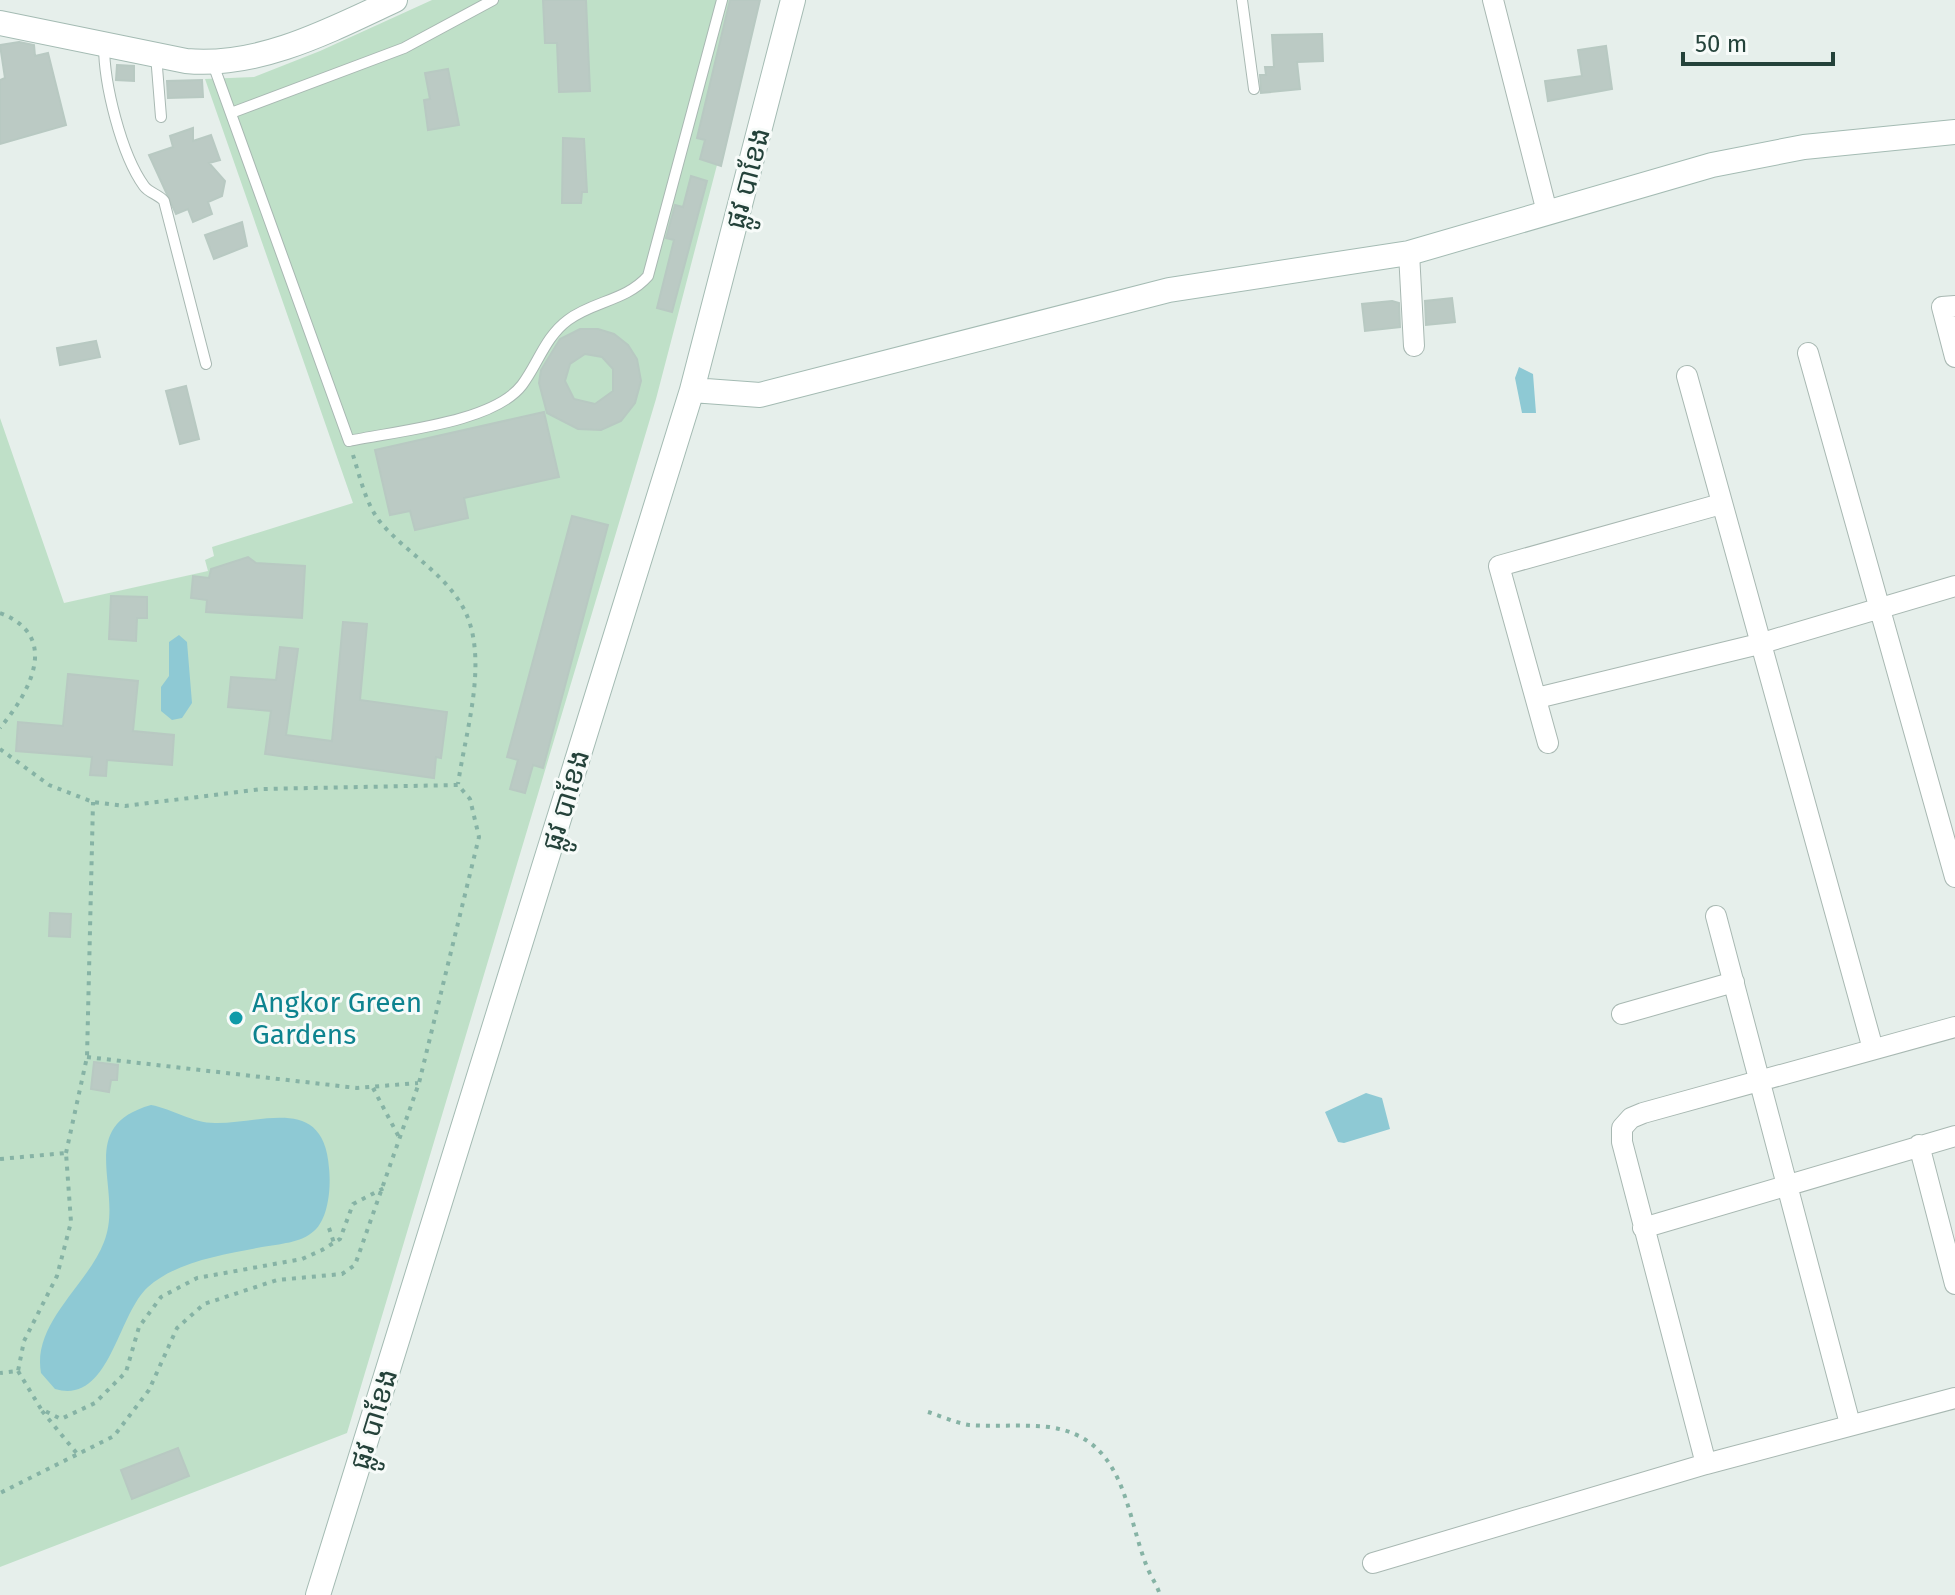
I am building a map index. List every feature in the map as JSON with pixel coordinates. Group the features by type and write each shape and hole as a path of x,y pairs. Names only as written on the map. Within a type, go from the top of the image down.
{"street":[{"path":"0,23 186,61 212,62 313,38 395,0"},
{"name":"ផ្លូវ បាខែង","path":"318,1595 692,390 793,0"},
{"path":"1493,0 1547,212"},
{"path":"692,390 760,395 1169,290 1409,253 1724,162 1804,147 1955,132"},
{"path":"1409,253 1414,346"},
{"path":"1955,306 1942,307 1955,357"},
{"path":"1808,353 1955,877"},
{"path":"1687,376 1873,1049"},
{"path":"1548,743 1499,566 1721,504"},
{"path":"1537,698 1759,644 1955,586"},
{"path":"1716,916 1850,1424"},
{"path":"1622,1014 1734,982"},
{"path":"1706,1464 1622,1142 1626,1122 1643,1113 1955,1027"},
{"path":"1643,1228 1955,1136"},
{"path":"1919,1145 1955,1284"},
{"path":"1373,1563 1706,1464 1955,1398"}],"lane":[{"path":"231,113 404,48 493,0"},
{"path":"212,62 349,441 473,414 502,404 522,385 550,337 568,319 625,295 648,276 722,0"},
{"path":"1242,0 1254,89"},
{"path":"104,42 108,90 117,121 145,187 164,201 206,364"},
{"path":"156,53 161,117"}],"path":[{"path":"0,1493 114,1436 131,1417 177,1328 197,1309 277,1280 332,1276 351,1269 365,1246 401,1141 419,1083 479,837 470,799 458,785 473,672 470,624 435,574 379,522 349,441"},
{"path":"0,613 32,635 37,650 29,683 18,707 0,728"},
{"path":"0,749 49,785 93,802 125,806 262,789 458,785"},
{"path":"79,1456 41,1409 18,1371 24,1341 57,1276 71,1222 66,1153 87,1057 93,802"},
{"path":"87,1057 373,1088 419,1083"},
{"path":"373,1088 401,1141"},
{"path":"0,1159 66,1153"},
{"path":"41,1409 61,1419 95,1403 126,1372 139,1327 161,1297 197,1278 302,1259 334,1243 345,1229 353,1204 384,1188"},
{"path":"329,1228 334,1243"},
{"path":"0,1373 18,1371"},
{"path":"928,1412 969,1425 1005,1423 1052,1427 1080,1437 1120,1477 1147,1567 1160,1595"}],"green space":[{"name":"Angkor Green Gardens","path":"432,0 760,0 656,399 347,1433 0,1567 0,418 64,603 208,571 205,560 214,556 212,547 353,503 205,79 254,77"}],"water":[{"path":"1519,367 1533,374 1536,413 1522,413 1515,378"},
{"path":"179,635 187,642 192,703 182,718 172,720 161,711 161,687 169,676 169,642"},
{"path":"1366,1093 1382,1098 1390,1129 1344,1143 1338,1142 1325,1112"},
{"path":"151,1105 215,1123 270,1118 303,1122 316,1130 325,1145 330,1175 326,1210 319,1225 303,1238 202,1260 160,1278 137,1300 110,1354 88,1384 74,1390 55,1389 41,1373 40,1355 52,1321 86,1274 104,1242 109,1222 107,1144 114,1128 127,1115"}],"building":[{"path":"543,0 586,0 590,91 559,92 557,43 545,43"},
{"path":"730,0 760,0 721,166 700,159 705,140 697,138"},
{"path":"1322,34 1323,61 1297,62 1300,89 1261,93 1260,75 1266,75 1265,67 1274,67 1272,35"},
{"path":"19,42 34,45 35,56 48,53 66,125 0,144 0,80 5,78 0,45"},
{"path":"1606,46 1612,89 1548,101 1545,81 1582,76 1578,50"},
{"path":"117,65 134,66 134,81 116,80"},
{"path":"448,69 459,125 428,130 424,100 430,99 425,73"},
{"path":"202,80 203,97 168,98 167,81"},
{"path":"193,128 193,141 211,135 220,160 209,163 225,181 222,196 208,202 212,214 193,222 188,209 176,214 149,155 173,147 170,136"},
{"path":"563,138 584,139 587,192 582,192 581,203 562,203"},
{"path":"691,176 707,181 672,312 657,308 674,240 666,238 675,205 683,207"},
{"path":"242,222 247,246 214,259 205,235"},
{"path":"1452,298 1455,322 1426,325 1425,301"},
{"path":"1399,303 1400,327 1365,331 1362,304"},
{"path":"580,329 598,329 614,334 628,345 637,359 641,381 635,403 621,421 601,430 578,429 547,413 539,383 541,370 560,339","holes":["585,354 602,357 613,369 613,391 595,404 574,399 565,381 570,364"]},
{"path":"96,341 100,357 60,365 57,348"},
{"path":"186,386 199,439 180,444 166,391"},
{"path":"544,412 559,477 464,498 468,518 415,530 410,511 390,515 375,450"},
{"path":"572,516 608,525 543,768 533,765 525,793 510,789 518,760 507,757"},
{"path":"248,557 256,563 305,566 302,618 206,612 207,600 191,598 193,576 209,578 211,569"},
{"path":"111,596 147,597 147,618 137,618 136,641 109,639"},
{"path":"343,622 367,624 360,700 447,712 441,758 436,757 434,778 265,754 271,711 228,707 231,677 276,680 280,647 298,649 286,735 332,741"},
{"path":"68,674 138,681 133,731 174,735 172,765 107,760 106,776 90,775 92,757 16,751 18,722 63,726"},
{"path":"50,913 71,914 70,937 49,936"},
{"path":"94,1062 118,1065 117,1080 111,1080 109,1092 91,1089"},
{"path":"178,1448 189,1476 132,1499 121,1470"}],"place":[{"name":"Angkor Green Gardens","path":"236,1018"}]}
